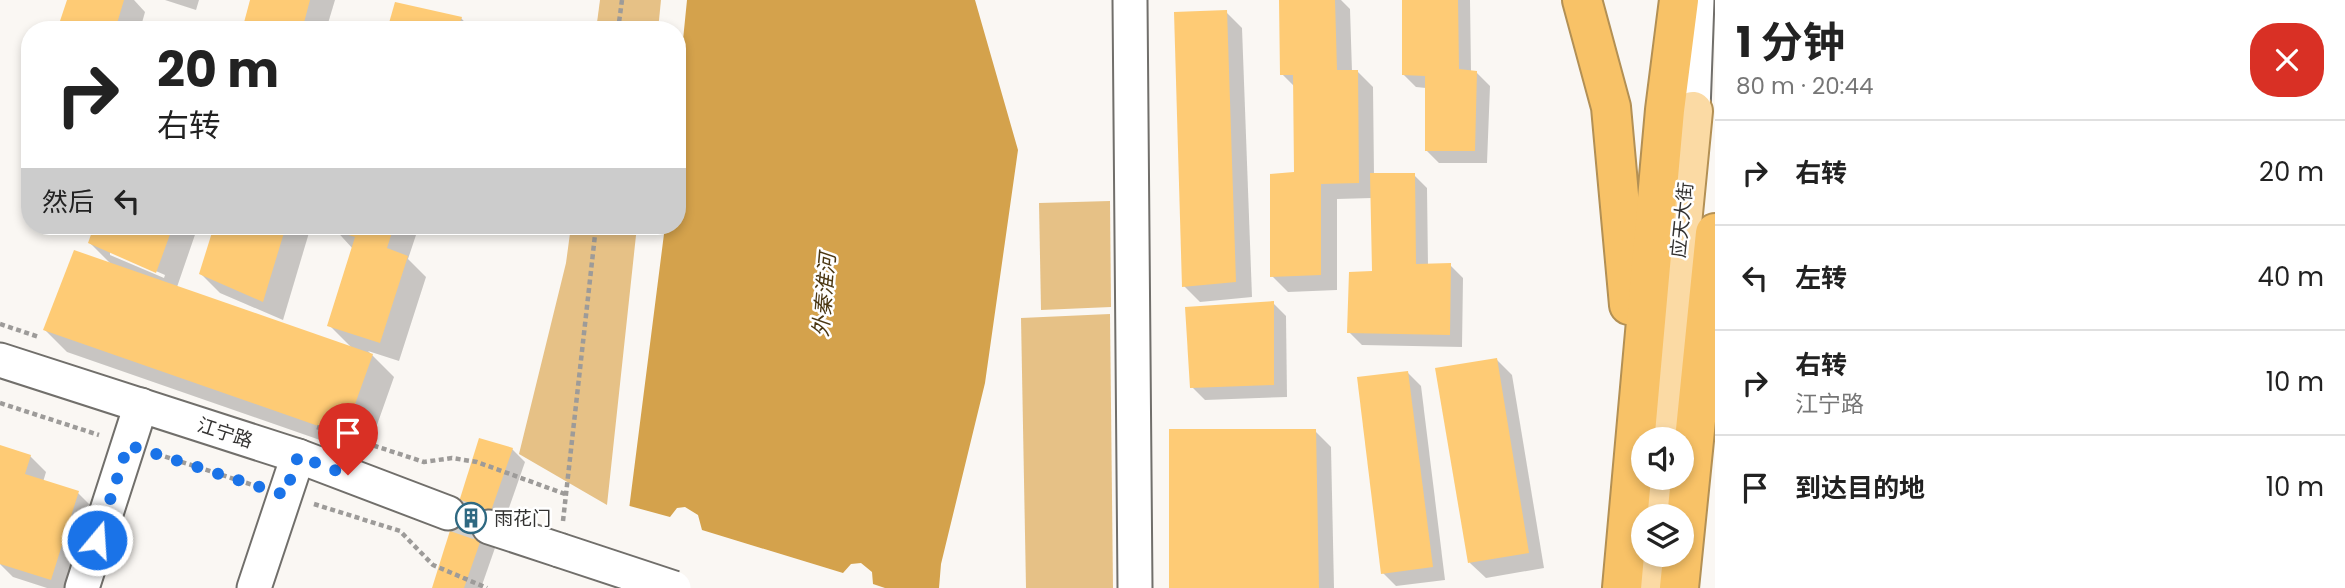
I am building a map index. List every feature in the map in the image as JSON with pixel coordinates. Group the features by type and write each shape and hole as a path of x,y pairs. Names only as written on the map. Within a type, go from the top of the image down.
{"highway":[{"path":"1582,0 1611,107 1640,427"},
{"path":"1648,427 1665,110 1679,0"},
{"path":"1679,588 1715,233"},
{"path":"1622,588 1643,490"}],"main road":[{"name":"应天大街","path":"1662,427 1693,111"},
{"path":"1647,588 1649,567"}],"street":[{"path":"1130,0 1135,588"},
{"name":"应天大街","path":"1693,111 1697,0"},
{"name":"江宁路","path":"0,360 298,456 448,513"},
{"path":"82,588 141,405"},
{"path":"254,588 298,456"},
{"path":"489,527 560,542 674,588"}],"path":[{"path":"619,21 621,0"},
{"path":"560,542 595,235"},
{"path":"0,324 40,337"},
{"path":"0,403 400,531 433,565 487,588"},
{"path":"305,423 424,462 453,458 477,462 565,495"}],"shaded area":[{"path":"600,0 661,0 659,21 597,21"},
{"path":"1110,201 1111,307 1041,310 1039,203"},
{"path":"570,235 636,235 607,505 519,454 566,263"},
{"path":"1110,314 1113,588 1026,588 1021,318"}],"water":[{"name":"外秦淮河","path":"687,0 975,0 1018,150 985,383 941,564 939,588 619,588 664,235 686,235"}],"pier":[{"path":"626,505 670,517 677,508 685,507 698,515 702,530 843,573 851,564 861,563 872,572 873,584 885,588 615,588"}],"building":[{"path":"67,0 124,0 118,21 60,21"},
{"path":"250,0 310,0 304,21 244,21"},
{"path":"1279,0 1335,0 1337,70 1358,70 1359,183 1321,184 1321,275 1270,277 1270,174 1294,172 1293,75 1280,75"},
{"path":"1402,0 1458,0 1459,69 1477,71 1475,151 1425,151 1425,76 1402,75"},
{"path":"395,2 462,17 460,21 390,21"},
{"path":"1227,10 1236,282 1182,287 1174,12"},
{"path":"1370,173 1415,173 1416,264 1451,263 1450,335 1347,333 1349,272 1372,271"},
{"path":"91,235 170,235 156,273 88,243"},
{"path":"211,235 283,235 263,302 199,274"},
{"path":"348,235 391,235 387,248 408,256 380,343 327,326 355,237"},
{"path":"74,250 373,354 344,435 43,330"},
{"path":"1274,301 1274,385 1190,388 1185,307"},
{"path":"1497,358 1529,553 1468,563 1435,368"},
{"path":"1408,371 1433,567 1381,574 1357,377"},
{"path":"1169,429 1316,429 1319,588 1169,588"},
{"name":"雨花门","path":"479,438 513,448 464,588 432,588"},
{"path":"0,445 31,455 25,474 79,491 51,580 0,564"}],"tunnel":[{"path":"448,513 489,527"}],"place":[{"name":"雨花门","path":"471,518"}],"route":[{"path":"97,540 128,445 285,495 298,456 348,475"}]}
